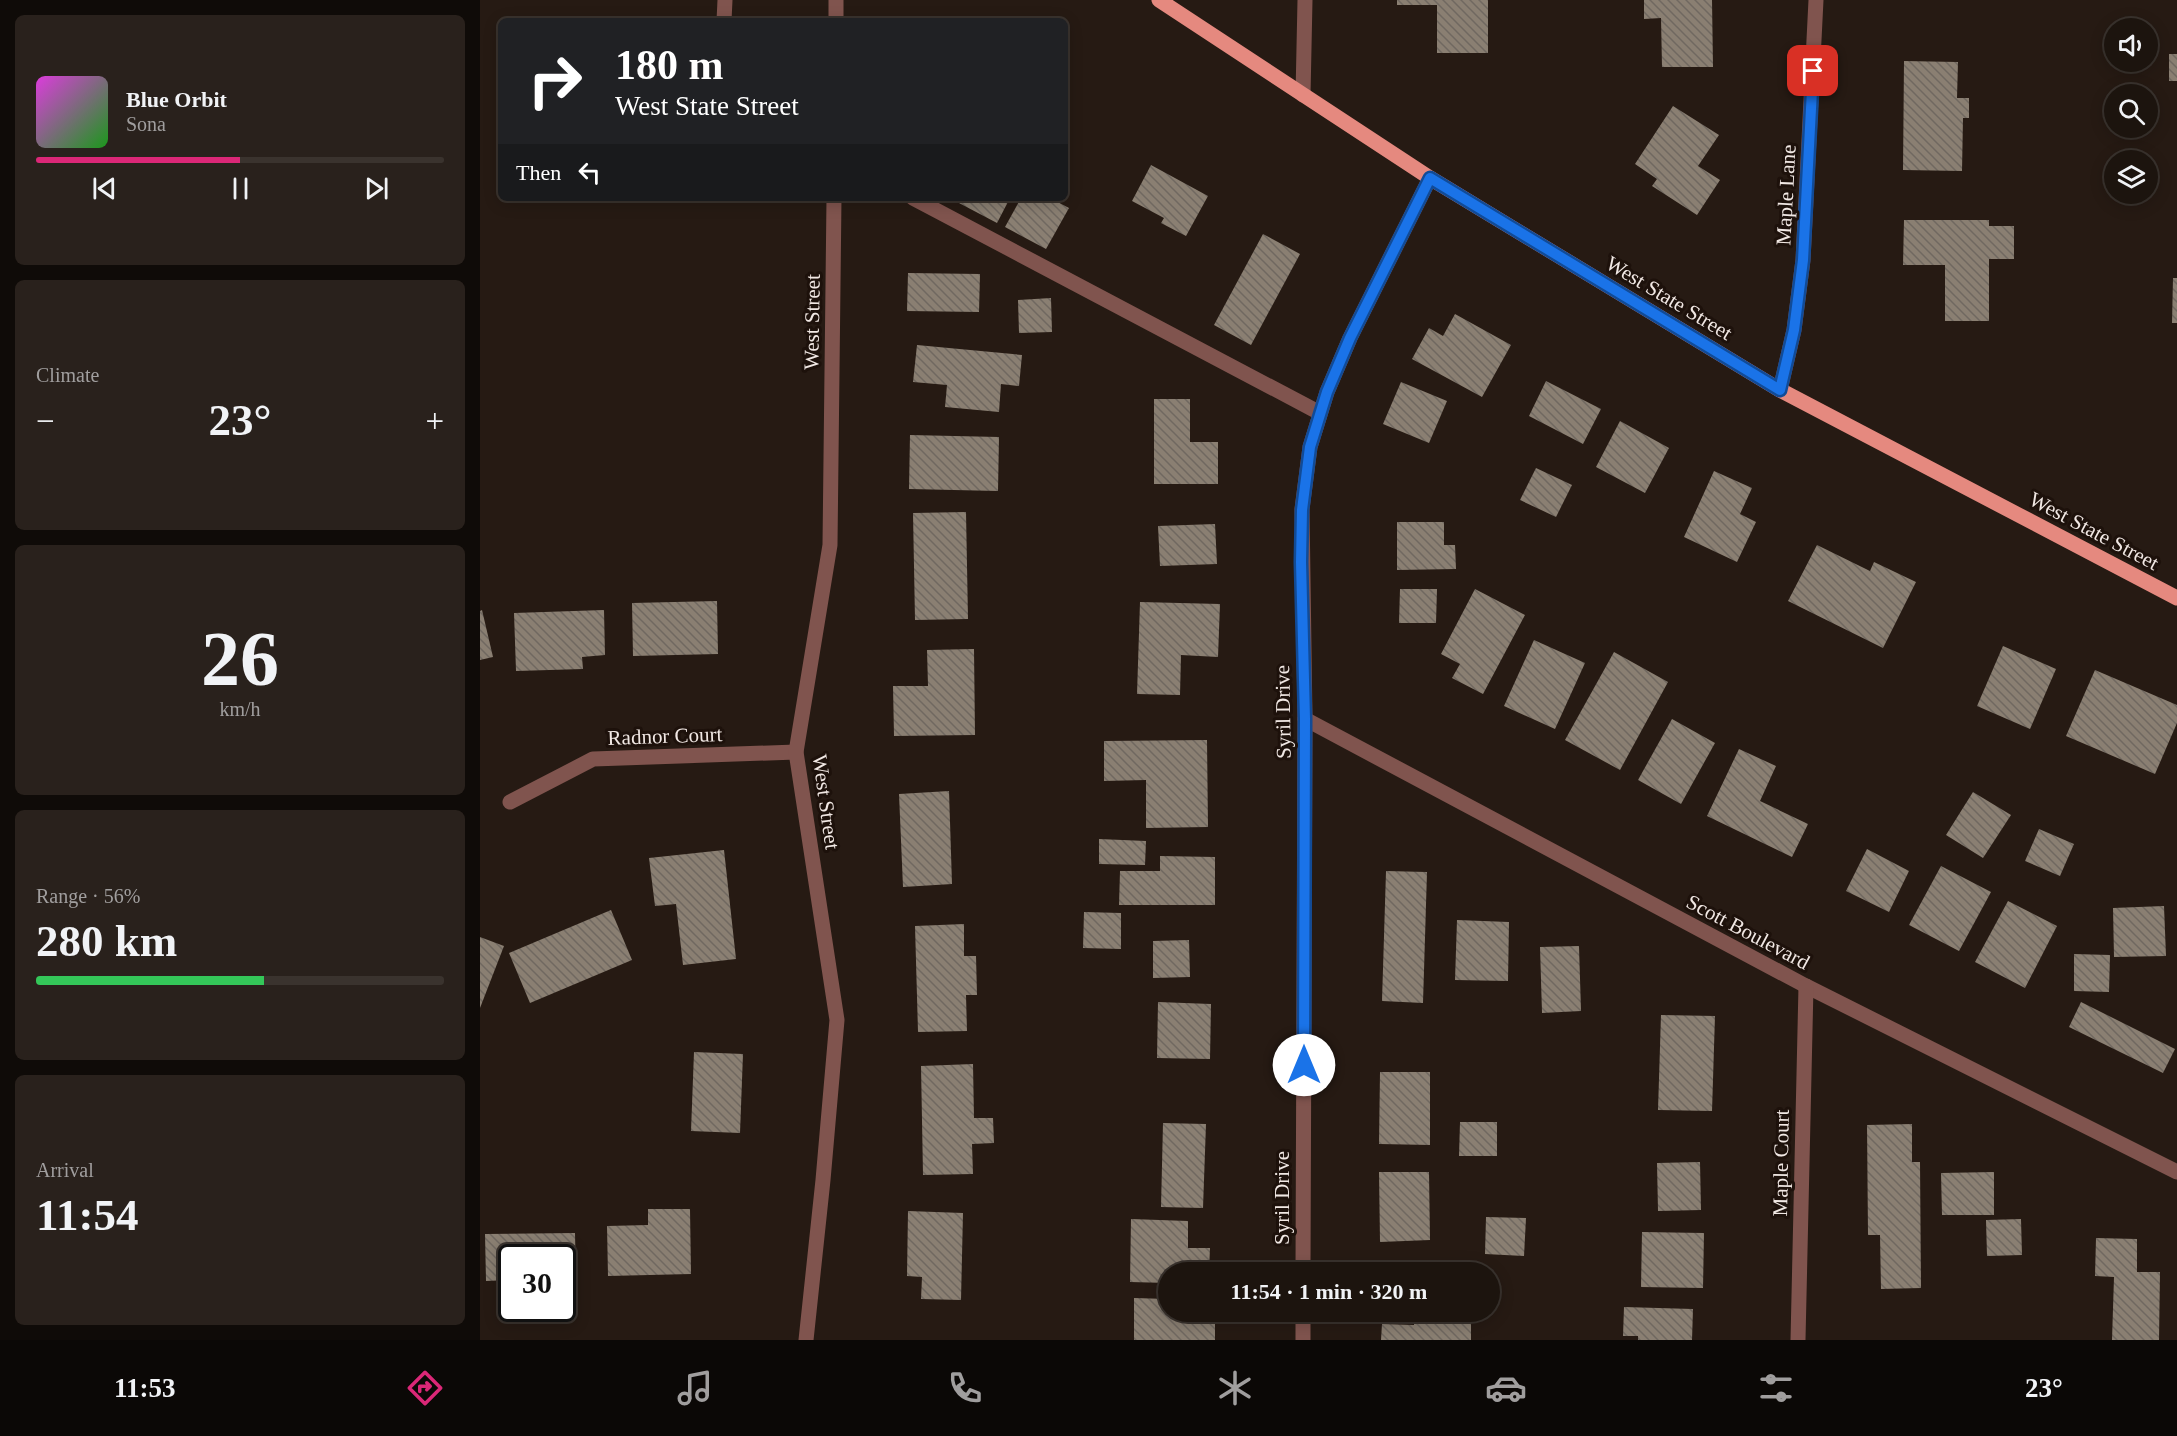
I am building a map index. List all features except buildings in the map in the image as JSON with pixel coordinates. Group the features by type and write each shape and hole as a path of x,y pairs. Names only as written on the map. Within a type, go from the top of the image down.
{"main road":[{"name":"West State Street","path":"1159,0 1430,178 1780,390 2177,598"}],"street":[{"path":"724,18 725,0"},
{"path":"836,0 836,18"},
{"path":"1303,95 1305,0"},
{"name":"Maple Lane","path":"1780,390 1794,330 1803,260 1816,0"},
{"name":"Syril Drive","path":"1303,1262 1305,719 1302,510 1310,447 1327,392 1350,338 1430,178"},
{"name":"West Street","path":"806,1340 837,1020 796,752 830,545 834,201"},
{"path":"919,201 1320,412"},
{"name":"Scott Boulevard","path":"1305,719 1806,986 2177,1172"},
{"name":"Radnor Court","path":"510,802 593,759 796,752"},
{"name":"Maple Court","path":"1798,1340 1806,986"},
{"path":"1303,1322 1303,1340"}],"route":[{"path":"1304,1065 1305,719 1301,562 1302,510 1310,447 1327,392 1350,338 1430,178 1780,390 1794,330 1803,260 1813,71"}]}
